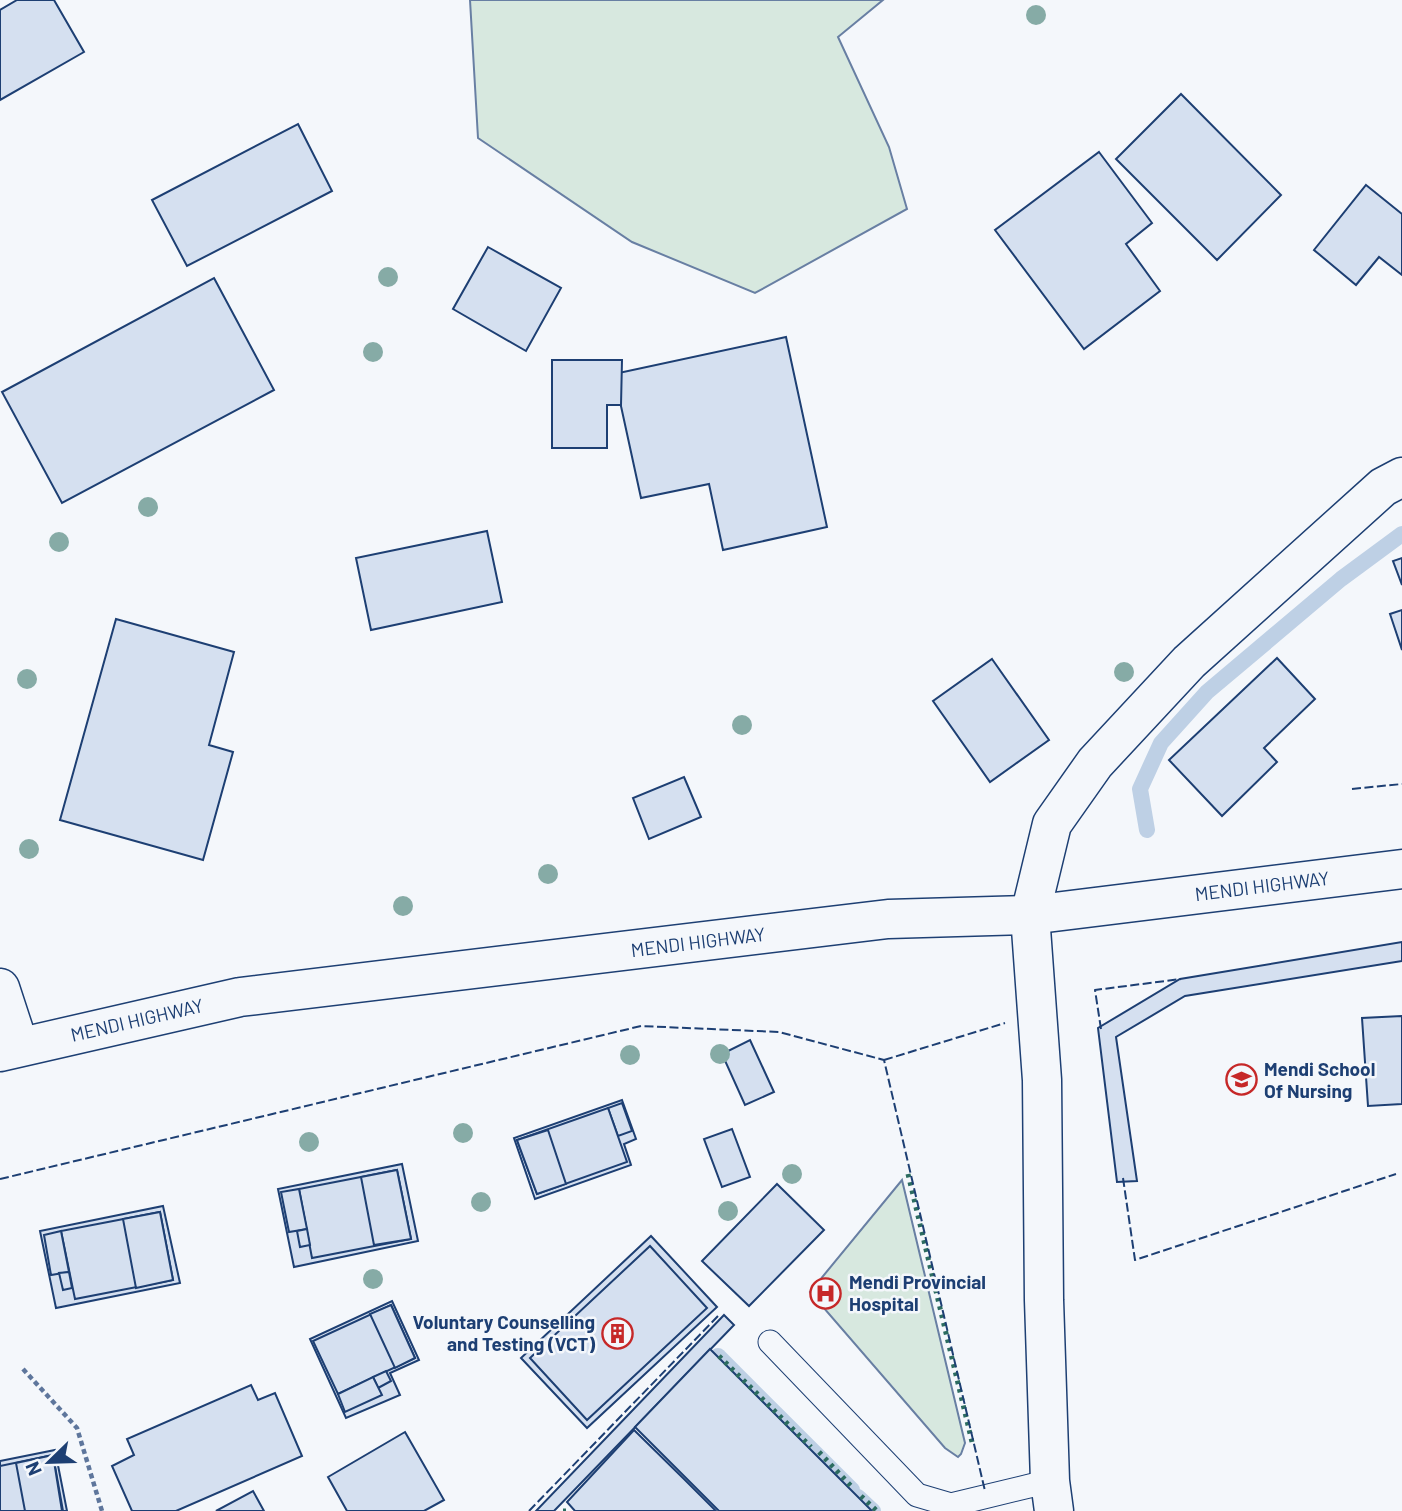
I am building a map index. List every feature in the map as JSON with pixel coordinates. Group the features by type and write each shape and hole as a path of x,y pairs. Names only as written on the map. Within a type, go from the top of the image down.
{"main road":[{"path":"1052,1496 1044,1300 1042,1080 1030,915 1052,824 1095,763 1189,662 1383,487 1402,477"},
{"name":"MENDI HIGHWAY","path":"9,1049 240,997 888,919 1030,915 1402,869"},
{"path":"0,988 9,1049"}],"lane":[{"path":"770,1342 917,1494 951,1505 1052,1496"}],"path":[{"path":"23,1369 77,1428 102,1511"}],"shaded area":[{"path":"470,0 883,0 838,37 889,147 907,209 755,293 632,242 478,138"},
{"path":"902,1180 965,1443 958,1457 945,1448 810,1292"}],"building":[{"path":"17,0 54,0 84,52 0,100 0,10"},
{"path":"1181,94 1281,195 1217,260 1116,159"},
{"path":"298,124 332,191 187,266 152,200"},
{"path":"1099,152 1152,223 1126,244 1160,291 1084,349 995,230"},
{"path":"1366,185 1402,214 1402,275 1379,257 1356,285 1314,250"},
{"path":"488,247 561,288 526,351 453,309"},
{"path":"214,278 274,390 62,503 2,392"},
{"path":"786,337 827,527 723,550 709,484 641,498 614,374"},
{"path":"552,360 622,360 621,405 607,405 607,448 552,448"},
{"path":"487,531 502,602 371,630 356,558"},
{"path":"1402,558 1402,585 1393,561"},
{"path":"1402,610 1402,650 1390,614"},
{"path":"116,619 234,652 209,745 233,752 203,860 60,820"},
{"path":"1277,658 1315,699 1264,748 1277,762 1222,816 1169,760"},
{"path":"992,659 1049,740 990,782 933,701"},
{"path":"684,777 701,817 649,839 633,798"},
{"path":"1402,942 1402,961 1185,996 1116,1037 1137,1181 1117,1182 1098,1028 1180,979"},
{"path":"1402,1016 1402,1104 1368,1106 1362,1018"},
{"path":"750,1040 774,1092 745,1105 722,1054"},
{"path":"622,1100 636,1139 624,1144 631,1165 535,1199 514,1138"},
{"path":"622,1103 632,1131 618,1136 608,1108"},
{"path":"608,1108 627,1162 537,1194 517,1140"},
{"path":"732,1129 750,1177 722,1187 704,1139"},
{"path":"548,1130 566,1184 537,1194 517,1140"},
{"path":"402,1164 418,1241 294,1267 278,1189"},
{"path":"397,1170 411,1239 312,1258 299,1189"},
{"path":"397,1170 411,1239 374,1245 361,1177"},
{"path":"777,1184 824,1230 749,1306 702,1261"},
{"path":"299,1189 307,1229 289,1232 281,1192"},
{"path":"163,1206 180,1283 56,1308 40,1231"},
{"path":"160,1212 173,1280 75,1299 61,1231"},
{"path":"160,1212 173,1280 136,1288 123,1219"},
{"path":"307,1229 310,1245 300,1247 297,1231"},
{"path":"61,1231 69,1272 51,1275 44,1235"},
{"name":"Voluntary Counselling and Testing (VCT)","path":"651,1236 717,1307 587,1428 521,1358"},
{"name":"Voluntary Counselling and Testing (VCT)","path":"650,1246 707,1308 587,1420 530,1358"},
{"path":"69,1272 72,1288 63,1290 59,1273"},
{"path":"392,1301 419,1360 390,1373 400,1395 346,1418 310,1339"},
{"path":"391,1305 415,1358 338,1394 313,1341"},
{"path":"391,1305 415,1358 395,1368 370,1314"},
{"path":"724,1315 734,1325 554,1511 536,1511"},
{"path":"710,1349 872,1511 719,1511 635,1427"},
{"path":"386,1371 391,1381 378,1388 373,1377"},
{"path":"373,1377 382,1395 345,1412 338,1394"},
{"path":"251,1385 258,1400 275,1393 302,1456 176,1511 132,1511 112,1466 134,1455 127,1439"},
{"path":"634,1430 716,1511 575,1511 567,1502"},
{"path":"405,1432 444,1500 424,1511 347,1511 328,1477"},
{"path":"55,1450 67,1511 0,1511 0,1461"},
{"path":"53,1455 63,1511 0,1511 0,1466"},
{"path":"53,1455 62,1511 25,1511 16,1463"},
{"path":"253,1491 264,1511 216,1511"}],"waterway":[{"path":"1147,830 1140,789 1161,743 1207,692 1341,579 1402,534"},
{"path":"718,1356 852,1490"},
{"path":"858,1497 873,1511"}],"hedge":[{"path":"908,1174 972,1442"},
{"path":"719,1356 811,1447"},
{"path":"819,1452 852,1487"},
{"path":"861,1496 877,1511"}],"fence":[{"path":"1352,789 1402,784"},
{"path":"1101,1029 1095,990 1181,979"},
{"path":"884,1060 1005,1023"},
{"path":"0,1179 641,1026 779,1032 884,1060 985,1491"},
{"path":"1123,1178 1135,1260 1396,1174"},
{"path":"529,1511 719,1315"}],"place":[{"name":"Mendi School Of Nursing","path":"1241,1080"},
{"name":"Mendi Provincial Hospital","path":"826,1293"},
{"name":"Voluntary Counselling and Testing (VCT)","path":"618,1333"}]}
